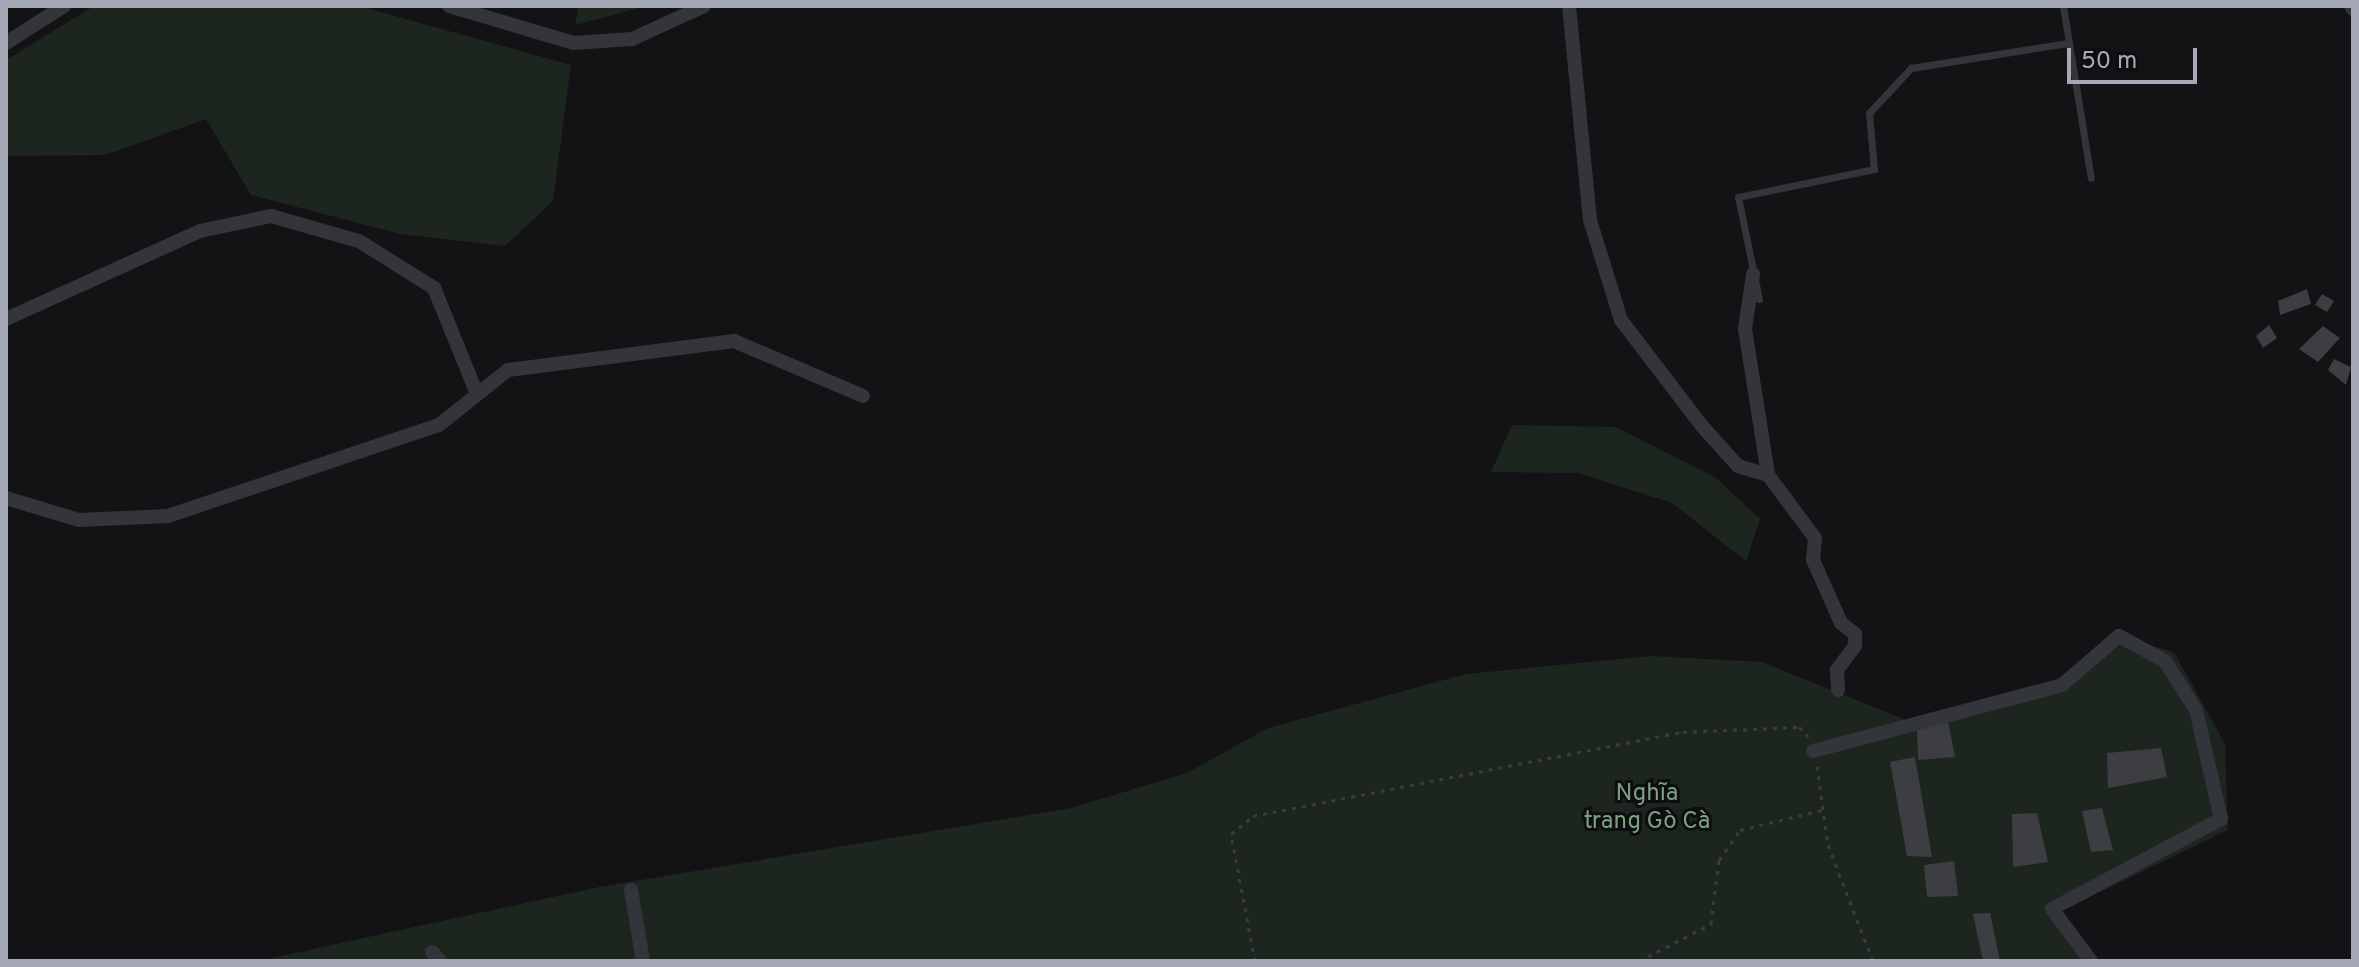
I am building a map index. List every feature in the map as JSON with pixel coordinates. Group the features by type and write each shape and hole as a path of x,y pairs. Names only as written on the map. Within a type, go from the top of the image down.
{"street":[{"path":"6,43 64,6"},
{"path":"449,6 574,43 632,39 704,6"},
{"path":"1569,6 1590,220 1621,320 1642,356 1738,466 1768,475"},
{"path":"6,319 200,231 271,216 359,241 434,288 477,394"},
{"path":"1753,274 1745,329 1768,475 1815,538 1813,560 1841,623 1855,634 1855,646 1837,670 1838,690"},
{"path":"6,498 79,520 168,516 439,425 508,370 734,341 863,396"},
{"path":"1813,751 2062,685 2119,636 2165,661 2196,710 2221,819 2052,909 2091,961"},
{"path":"631,890 643,961"}],"lane":[{"path":"2063,6 2091,178"},
{"path":"1759,299 1738,197 1874,169 1869,113 1911,68 2067,43"}],"path":[{"path":"1255,961 1231,834 1253,816 1683,732 1799,727 1813,751 1828,845 1873,961"},
{"path":"1639,961 1711,924 1719,860 1740,830 1822,810"}],"green space":[{"path":"94,6 359,6 571,65 553,201 505,246 400,234 251,195 206,119 105,155 6,156 6,60"},
{"path":"578,6 646,6 575,25"},
{"path":"1512,425 1616,427 1716,478 1760,519 1746,561 1672,503 1578,473 1491,472"},
{"name":"Nghĩa trang Gò Cà","path":"2110,634 2174,652 2225,744 2228,830 2059,912 2097,961 258,961 599,887 1071,808 1187,773 1268,728 1466,674 1651,656 1762,662 1911,722 2078,674"}],"building":[{"path":"2307,289 2311,304 2280,315 2278,301"},
{"path":"2322,294 2334,301 2327,312 2315,305"},
{"path":"2269,325 2277,338 2263,348 2256,336"},
{"path":"2323,326 2340,338 2318,362 2299,349"},
{"path":"2334,359 2351,367 2346,385 2328,370"},
{"path":"1948,721 1955,757 1918,760 1917,728"},
{"path":"2161,748 2167,777 2108,788 2107,753"},
{"path":"1915,757 1932,857 1907,856 1890,762"},
{"path":"2102,808 2113,850 2091,852 2082,811"},
{"path":"2037,813 2048,862 2013,867 2012,814"},
{"path":"1954,861 1958,896 1927,897 1924,865"},
{"path":"1990,913 2000,961 1983,961 1973,914"}]}
